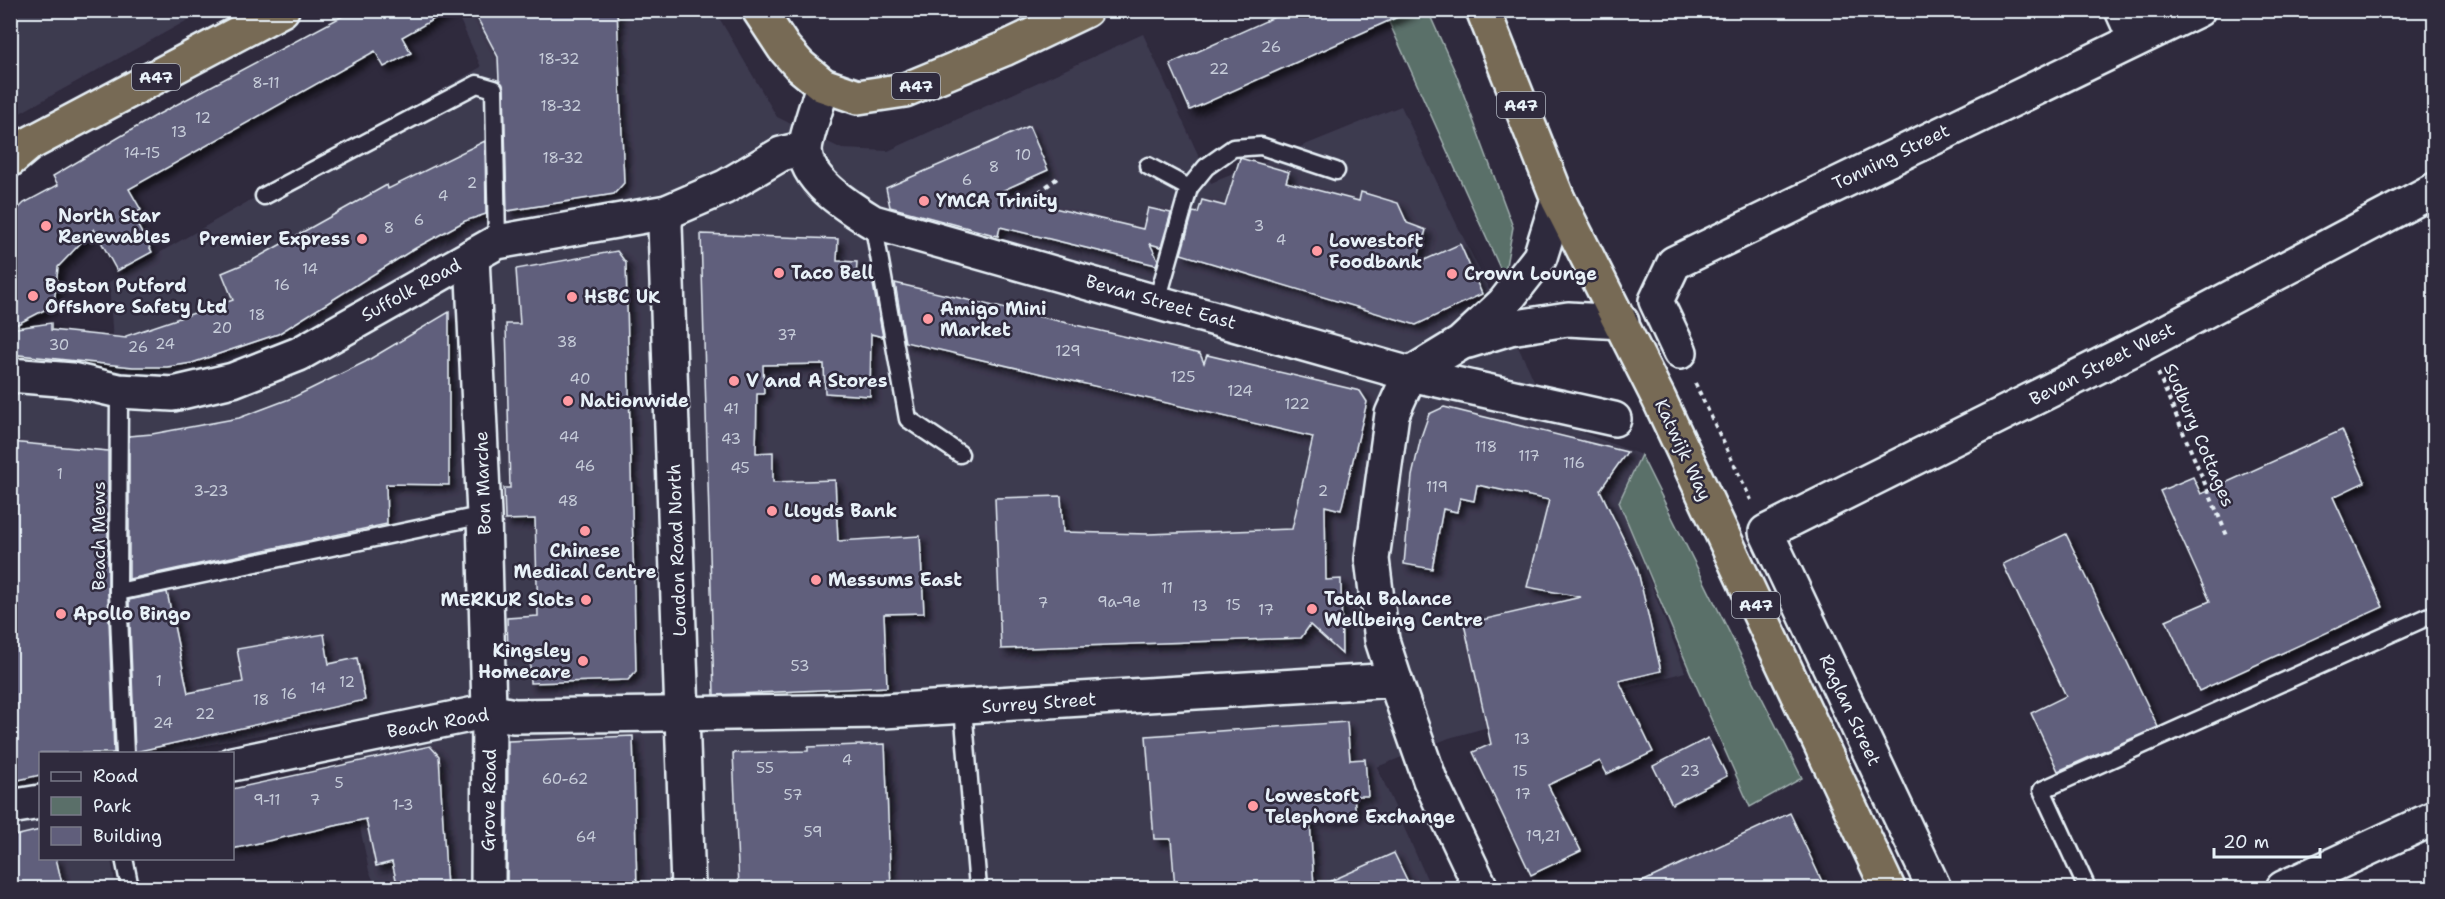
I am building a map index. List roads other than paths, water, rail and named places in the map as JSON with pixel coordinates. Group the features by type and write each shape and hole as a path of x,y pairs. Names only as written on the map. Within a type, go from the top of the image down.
{"highway":[{"name":"A47","path":"10,160 29,144 282,10"},
{"name":"A47","path":"759,10 784,48 824,85 858,98 905,90 1004,49 1086,10"},
{"name":"Katwijk Way","path":"1483,10 1558,199 1622,322 1888,888"}],"street":[{"name":"Tonning Street","path":"1680,352 1656,301 1674,263 2128,25 2198,10"},
{"path":"806,148 824,85"},
{"name":"Suffolk Road","path":"10,375 72,380 118,391 173,394 233,380 299,354 493,245 667,212 725,187 781,154 806,148"},
{"name":"Bevan Street East","path":"806,148 810,166 823,185 873,222 1410,374 1614,419"},
{"name":"Bevan Street West","path":"1766,532 2145,343 2434,190"},
{"path":"1481,888 1430,780 1395,681 1382,640 1372,559 1392,414 1410,374 1461,343 1504,303 1540,257 1558,199"},
{"name":"London Road North","path":"667,212 665,225 688,888"},
{"name":"Bon Marche","path":"489,711 484,515 493,245"},
{"path":"1461,343 1510,328 1568,320 1622,322"},
{"name":"Raglan Street","path":"1766,532 1934,888"},
{"name":"Surrey Street","path":"683,713 736,715 963,708 1395,681"},
{"name":"Beach Road","path":"234,764 489,711 514,716 683,713"},
{"name":"Grove Road","path":"488,888 489,711"},
{"path":"10,807 39,802"},
{"path":"2283,888 2434,818"}],"lane":[{"path":"264,196 477,84 494,89 493,245"},
{"path":"1157,301 1189,188 1206,167 1233,148 1261,146 1336,171"},
{"path":"1148,166 1189,188"},
{"path":"873,222 908,419 960,453"},
{"name":"Beach Mews","path":"118,391 118,592 125,752"},
{"path":"118,592 484,515"},
{"path":"2087,888 2042,790 2434,614"},
{"path":"963,708 978,888"},
{"path":"124,860 130,888"}],"place":[{"name":"YMCA Trinity","path":"924,201"},
{"name":"North Star Renewables","path":"46,226"},
{"name":"Premier Express","path":"362,239"},
{"name":"Lowestoft Foodbank","path":"1317,251"},
{"name":"Taco Bell","path":"779,273"},
{"name":"Crown Lounge","path":"1452,274"},
{"name":"Boston Putford Offshore Safety Ltd","path":"33,296"},
{"name":"HSBC UK","path":"572,297"},
{"name":"Amigo Mini Market","path":"928,319"},
{"name":"V and A Stores","path":"734,381"},
{"name":"Nationwide","path":"568,401"},
{"name":"Lloyds Bank","path":"772,511"},
{"name":"Chinese Medical Centre","path":"585,531"},
{"name":"Messums East","path":"816,580"},
{"name":"MERKUR Slots","path":"586,600"},
{"name":"Total Balance Wellbeing Centre","path":"1312,609"},
{"name":"Apollo Bingo","path":"61,614"},
{"name":"Kingsley Homecare","path":"583,661"},
{"name":"Lowestoft Telephone Exchange","path":"1253,806"}]}
